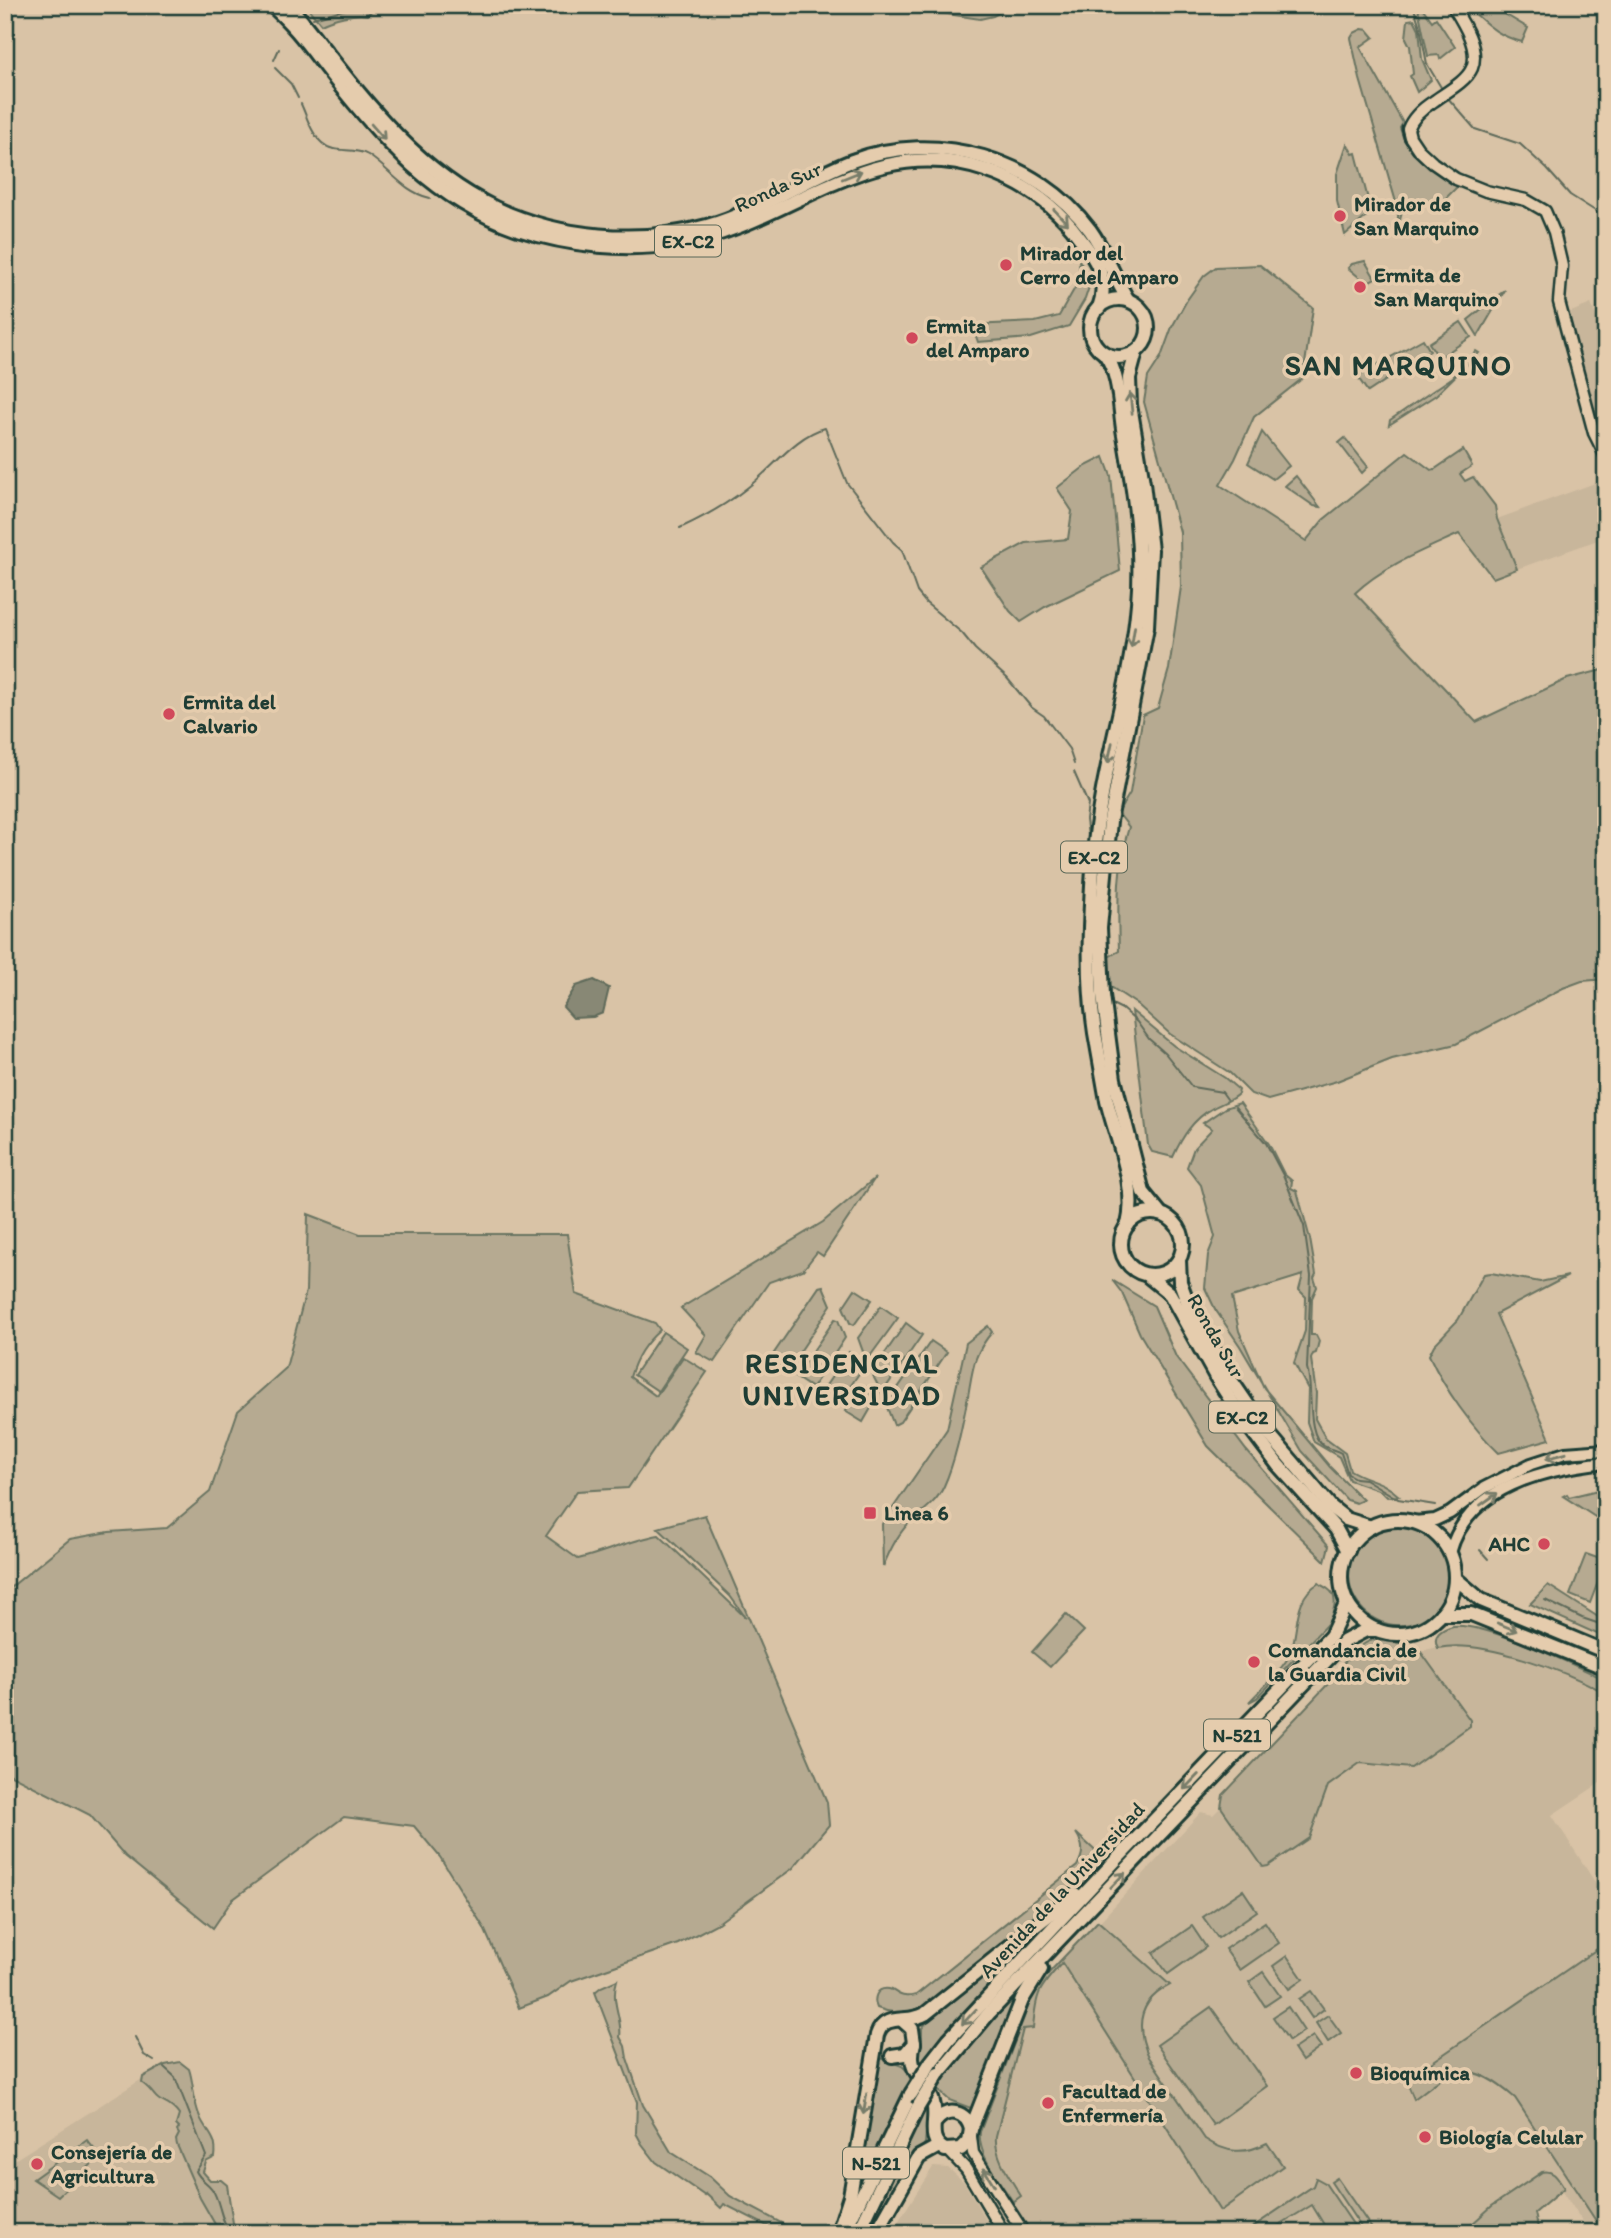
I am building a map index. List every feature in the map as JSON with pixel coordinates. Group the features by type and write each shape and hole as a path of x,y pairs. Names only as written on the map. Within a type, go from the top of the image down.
{"highway":[{"name":"Ronda Sur","path":"271,5 405,161 472,208 517,229 592,245 647,247 680,243 744,226 852,174 879,165 906,160 952,162 997,174 1032,192 1055,210 1079,237 1094,260 1104,286 1098,308"},
{"name":"Ronda Sur","path":"289,5 402,142 443,177 470,194 522,219 583,233 614,236 677,233 740,215 852,161 883,152 934,148 965,152 1005,164 1021,172 1065,203 1090,231 1128,300"},
{"path":"1098,308 1112,300 1128,300"},
{"name":"EX-C2","path":"1128,300 1141,309 1148,322 1147,339 1136,352 1129,378 1130,405 1151,550 1147,627 1105,776 1095,849 1089,934 1107,1101 1132,1200 1128,1225 1121,1241 1124,1258 1138,1273 1148,1276"},
{"name":"EX-C2","path":"1098,308 1091,320 1091,335 1098,349 1112,364 1115,375 1135,499 1140,554 1130,688"},
{"path":"1105,354 1121,358 1136,352"},
{"name":"EX-C2","path":"1100,1030 1140,1183 1148,1201 1180,1230 1184,1247 1179,1260"},
{"path":"1128,1225 1143,1214 1161,1214"},
{"name":"Ronda Sur","path":"1179,1260 1180,1282 1190,1309 1229,1377 1263,1427 1331,1507 1346,1519 1371,1527"},
{"path":"1148,1276 1166,1272 1179,1260"},
{"name":"Ronda Sur","path":"1148,1276 1170,1294 1241,1416 1278,1465 1336,1529 1348,1551"},
{"path":"1377,1630 1357,1616 1347,1602 1341,1578 1343,1560 1348,1551 1363,1532 1379,1523 1396,1520 1414,1522 1439,1536 1450,1553 1455,1578 1451,1597 1441,1614"},
{"path":"1455,1578 1480,1600 1606,1652"},
{"name":"Avenida de la Universidad","path":"844,2233 911,2094 949,2039 1331,1636 1347,1602"},
{"path":"1441,1614 1471,1614 1606,1668"},
{"name":"N-521","path":"1377,1630 1407,1633 1432,1622 1441,1614"},
{"name":"Avenida de la Universidad","path":"858,2233 918,2107 938,2074 990,2012 1345,1642 1366,1630 1377,1630"},
{"path":"838,2233 850,2196 879,2028 894,2019 917,2019 925,2014 1116,1860"},
{"path":"876,2233 919,2157 944,2148 962,2148 971,2133 1022,2000 1032,1982 1071,1930"},
{"path":"902,2020 911,2027 914,2043 911,2053 912,2067 932,2099 936,2121 933,2134 944,2148"},
{"path":"876,2037 880,2049 912,2067"},
{"path":"892,2056 905,2054 914,2043"},
{"path":"932,2099 950,2112"},
{"path":"936,2121 950,2112 958,2113 965,2117 971,2133"}],"main road":[{"path":"1452,5 1469,38 1473,52 1472,68 1411,122 1408,129 1410,137 1433,163 1456,179 1471,186 1526,200 1545,211 1555,232 1562,266 1559,302 1594,433 1606,457"},
{"path":"1414,1522 1435,1520 1450,1513 1484,1488 1531,1464 1564,1453 1606,1450"},
{"path":"1450,1553 1461,1526 1477,1508 1507,1487 1536,1474 1606,1462"},
{"path":"971,2133 973,2153 1024,2233"},
{"path":"944,2148 966,2169 1004,2233"}],"shaded area":[{"path":"305,5 388,5 384,10 376,7 367,15 344,16 321,24"},
{"path":"936,5 1013,5 993,16 980,19 934,12"},
{"path":"1465,5 1496,5 1503,13 1528,28 1522,42 1498,32"},
{"path":"1421,6 1432,21 1436,18 1455,47 1440,59 1439,55 1428,56 1418,8"},
{"path":"1414,19 1419,29 1422,59 1431,80 1417,92 1410,76 1413,74 1410,46 1406,38 1408,20"},
{"path":"1362,29 1368,30 1374,37 1360,47 1403,123 1400,128 1409,147 1423,163 1458,186 1444,200 1435,199 1416,207 1411,205 1403,208 1400,220 1351,38"},
{"path":"1347,144 1353,154 1356,153 1369,203 1374,210 1345,235 1337,201 1337,174"},
{"path":"1079,260 1087,274 1089,287 1069,326 1031,338 978,342 972,325 1035,322 1059,316 1080,279"},
{"path":"1365,261 1375,278 1366,283 1348,268 1352,264"},
{"path":"1260,265 1313,308 1303,378 1254,417 1220,485 1306,541 1323,520 1407,452 1431,470 1463,450 1472,466 1460,474 1465,481 1473,477 1495,506 1497,519 1517,569 1493,578 1459,534 1391,567 1355,593 1476,722 1567,679 1606,669 1606,979 1582,981 1563,988 1456,1044 1392,1059 1337,1081 1268,1100 1251,1094 1230,1073 1170,1034 1138,1005 1111,987 1106,975 1105,959 1119,951 1120,873 1129,827 1118,813 1130,793 1143,715 1158,708 1169,669 1181,587 1180,532 1144,402 1148,377 1161,357 1172,327 1204,276 1216,267"},
{"path":"1505,290 1478,336 1468,320"},
{"path":"1591,304 1606,340 1606,446 1566,314"},
{"path":"1461,322 1471,337 1439,358 1429,343"},
{"path":"1423,339 1430,351 1368,392 1357,376"},
{"path":"1476,351 1479,353 1436,395 1389,425 1390,420 1453,377"},
{"path":"1262,432 1289,466 1273,479 1248,463"},
{"path":"1345,438 1368,467 1362,473 1339,443"},
{"path":"1104,457 1111,476 1120,571 1045,607 1021,622 1010,611 981,567 1026,543 1068,539 1072,511 1057,488 1084,467"},
{"path":"1296,476 1320,507 1314,506 1285,486"},
{"path":"1606,479 1606,537 1517,569 1497,519"},
{"path":"594,980 609,988 603,1013 593,1017 573,1018 563,1007 576,986"},
{"path":"1132,1011 1174,1046 1239,1090 1238,1094 1206,1112 1194,1123 1173,1157 1152,1152 1148,1145"},
{"path":"1240,1103 1269,1144 1284,1174 1292,1181 1291,1188 1297,1191 1310,1239 1317,1287 1312,1298 1311,1335 1316,1335 1319,1341 1316,1353 1311,1359 1316,1393 1315,1419 1326,1439 1345,1453 1350,1470 1386,1486 1399,1496 1387,1497 1381,1491 1349,1480 1339,1457 1314,1442 1307,1422 1308,1389 1294,1363 1305,1331 1306,1297 1299,1290 1303,1275 1232,1297 1239,1331 1262,1383 1215,1309 1205,1288 1208,1255 1215,1237 1201,1185 1187,1167 1194,1148 1212,1129 1203,1123 1225,1108"},
{"path":"875,1178 823,1256 817,1252 803,1270 769,1282 714,1362 696,1352 706,1335 681,1308 823,1222"},
{"path":"308,1214 360,1234 567,1234 576,1294 655,1323 660,1330 641,1351 630,1377 656,1396 683,1357 707,1372 628,1488 577,1491 546,1536 578,1559 659,1535 746,1618 730,1596 658,1528 705,1515 827,1802 829,1825 793,1868 718,1923 678,1944 571,1981 548,1997 519,2008 484,1928 440,1857 414,1826 344,1817 232,1900 213,1928 125,1856 90,1815 5,1772 5,1592 70,1539 109,1532 167,1528 210,1492 238,1411 286,1368 306,1291"},
{"path":"1484,1274 1540,1282 1568,1276 1496,1314 1550,1439 1499,1453 1459,1407 1429,1355 1434,1345 1458,1320"},
{"path":"1112,1280 1154,1306 1176,1357 1246,1450 1329,1546 1325,1561 1208,1446 1140,1334 1122,1293"},
{"path":"823,1286 831,1305 787,1371 770,1359 819,1287"},
{"path":"855,1289 872,1300 854,1325 850,1323 843,1307"},
{"path":"881,1306 898,1318 868,1359 858,1338"},
{"path":"835,1319 838,1320 845,1338 812,1388 795,1377"},
{"path":"906,1323 922,1335 882,1393 873,1371"},
{"path":"988,1326 992,1332 975,1362 958,1442 944,1486 934,1501 902,1531 883,1567 882,1524 947,1429 966,1343"},
{"path":"663,1332 687,1348 658,1391 634,1375"},
{"path":"931,1341 947,1352 900,1422 894,1425 886,1405"},
{"path":"849,1352 860,1372 837,1406 820,1394"},
{"path":"863,1386 867,1387 874,1403 863,1422 845,1411"},
{"path":"1267,1391 1330,1467 1363,1500 1356,1503 1347,1500 1302,1451"},
{"path":"1606,1488 1606,1524 1563,1496 1567,1494 1569,1497"},
{"path":"1399,1525 1427,1533 1441,1547 1449,1575 1441,1603 1427,1617 1399,1625 1371,1617 1357,1603 1349,1575 1357,1547 1371,1533"},
{"path":"1586,1554 1606,1561 1590,1603 1570,1595"},
{"path":"1319,1583 1334,1596 1328,1623 1257,1698 1249,1702 1286,1661 1294,1641 1303,1599"},
{"path":"1548,1585 1606,1622 1606,1638 1530,1604"},
{"path":"1066,1614 1084,1631 1050,1667 1032,1652"},
{"path":"1498,1614 1606,1657 1606,1663 1497,1617"},
{"path":"1453,1626 1486,1631 1552,1655 1606,1680 1606,1693 1547,1667 1500,1652 1456,1646 1438,1648 1437,1636"},
{"path":"1374,1640 1418,1648 1470,1720 1470,1726 1411,1768 1360,1763 1328,1786 1309,1838 1263,1867 1221,1807 1223,1795 1328,1684 1350,1656 1362,1645"},
{"path":"1448,1645 1493,1649 1584,1681 1606,1693 1606,1779 1552,1815 1600,1890 1600,1909 1606,1918 1606,1943 1485,2026 1606,2233 1591,2233 1561,2191 1535,2213 1539,2233 891,2233 933,2167 948,2168 964,2182 986,2220 1021,2196 995,2144 1023,2029 1033,2027 1036,1996 1044,1982 1201,1812 1213,1815 1221,1807 1223,1795 1397,1656"},
{"path":"1076,1833 1103,1858 1080,1881 918,2011 908,2013 877,2008 875,2001 878,1992 889,1989 903,1996 916,1995 1077,1866 1082,1849"},
{"path":"1243,1890 1257,1911 1218,1938 1203,1917"},
{"path":"1058,1914 959,2019 922,2065 917,2056 922,2028 931,2017"},
{"path":"1098,1921 1170,1985 1159,1991 1146,2007 1142,2016 1142,2035 1149,2057 1205,2139 1235,2151 1267,2143 1283,2166 1220,2211 1062,1963 1040,1992 1033,2028 1023,2029 996,2136 1000,2160 1021,2196 1013,2202 996,2178 982,2150 980,2132 1033,1994 1043,1979"},
{"path":"1265,1922 1279,1943 1240,1970 1225,1949"},
{"path":"1192,1926 1206,1947 1168,1974 1153,1953"},
{"path":"1606,1943 1604,2233 1515,2098 1501,2087 1477,2074 1459,2072 1441,2079 1414,2099 1406,2080"},
{"path":"1287,1956 1303,1979 1289,1989 1273,1966"},
{"path":"1263,1972 1280,1996 1265,2006 1249,1982"},
{"path":"617,1980 615,1996 620,2037 643,2105 671,2152 710,2177 730,2196 800,2233 781,2233 724,2204 721,2208 706,2194 705,2196 656,2162 642,2144 636,2133 637,2102 595,1992"},
{"path":"1022,1990 976,2110 949,2100 937,2089 976,2037"},
{"path":"1311,1991 1324,2009 1312,2018 1299,1999"},
{"path":"1211,2007 1267,2086 1213,2125 1157,2045"},
{"path":"1288,2007 1304,2031 1289,2041 1273,2017"},
{"path":"1328,2015 1341,2033 1328,2042 1316,2023"},
{"path":"1313,2036 1321,2047 1302,2061 1294,2049"},
{"path":"877,2059 902,2066 914,2077 856,2190"},
{"path":"180,2062 189,2069 198,2111 215,2144 215,2157 206,2162 203,2172 210,2180 221,2180 227,2185 233,2223 243,2233 220,2233 200,2198 177,2145 179,2128 176,2125 179,2115 172,2107 157,2099 142,2083 143,2077 165,2065"},
{"name":"Consejería de Agricultura","path":"142,2079 142,2083 152,2090 153,2094 171,2105 179,2115 176,2125 179,2128 180,2152 200,2198 220,2233 5,2233 5,2166"},
{"path":"929,2103 925,2143 872,2233 866,2233 907,2143"},
{"path":"87,2140 95,2150 93,2163 58,2196 33,2179"},
{"path":"1542,2172 1553,2173 1564,2188 1535,2213 1539,2233 1462,2233 1492,2206"},
{"path":"1316,2178 1325,2183 1359,2233 1329,2233 1312,2205 1266,2233 1244,2233 1313,2186"},
{"path":"1337,2178 1375,2233 1365,2233 1331,2182"}],"waterway":[{"path":"313,18 361,5"},
{"path":"642,5 655,8 672,5"},
{"path":"1413,5 1427,64 1442,89"},
{"path":"274,60 279,49"},
{"path":"275,68 291,84 298,98"},
{"path":"1447,97 1475,129 1520,144 1570,195 1600,214 1606,223"},
{"path":"301,104 312,130 327,147 362,152 376,160 412,191 430,198"},
{"path":"680,528 731,500 756,481 794,445 825,428 847,483 902,550 917,592 1007,678 1031,707 1044,716 1069,749 1074,764"},
{"path":"1074,772 1088,804 1086,820 1089,844"},
{"path":"1085,905 1082,971 1085,979"},
{"path":"1110,1003 1137,1022 1192,1087 1222,1092 1227,1099"},
{"path":"1235,1107 1266,1143 1284,1177 1304,1226 1311,1276 1307,1368 1312,1422 1318,1440 1324,1446 1341,1453 1348,1474 1355,1478 1365,1479 1398,1499 1435,1505"},
{"path":"1480,1550 1488,1559"},
{"path":"1545,1600 1606,1626"},
{"path":"135,2037 144,2055 154,2061"},
{"path":"164,2067 175,2077 206,2156 196,2171 215,2194 224,2222 231,2233"}],"place":[{"name":"Mirador de San Marquino","path":"1340,216"},
{"name":"Mirador del Cerro del Amparo","path":"1006,265"},
{"name":"Ermita de San Marquino","path":"1360,287"},
{"name":"Ermita del Amparo","path":"912,338"},
{"name":"Ermita del Calvario","path":"169,714"},
{"name":"Linea 6","path":"870,1513"},
{"name":"AHC","path":"1544,1544"},
{"name":"Comandancia de la Guardia Civil","path":"1254,1662"},
{"name":"Bioquímica","path":"1356,2073"},
{"name":"Facultad de Enfermería","path":"1048,2103"},
{"name":"Biología Celular","path":"1425,2137"},
{"name":"Consejería de Agricultura","path":"37,2164"}],"district":[{"name":"SAN MARQUINO","path":"1399,365"},
{"name":"RESIDENCIAL UNIVERSIDAD","path":"842,1379"}]}
